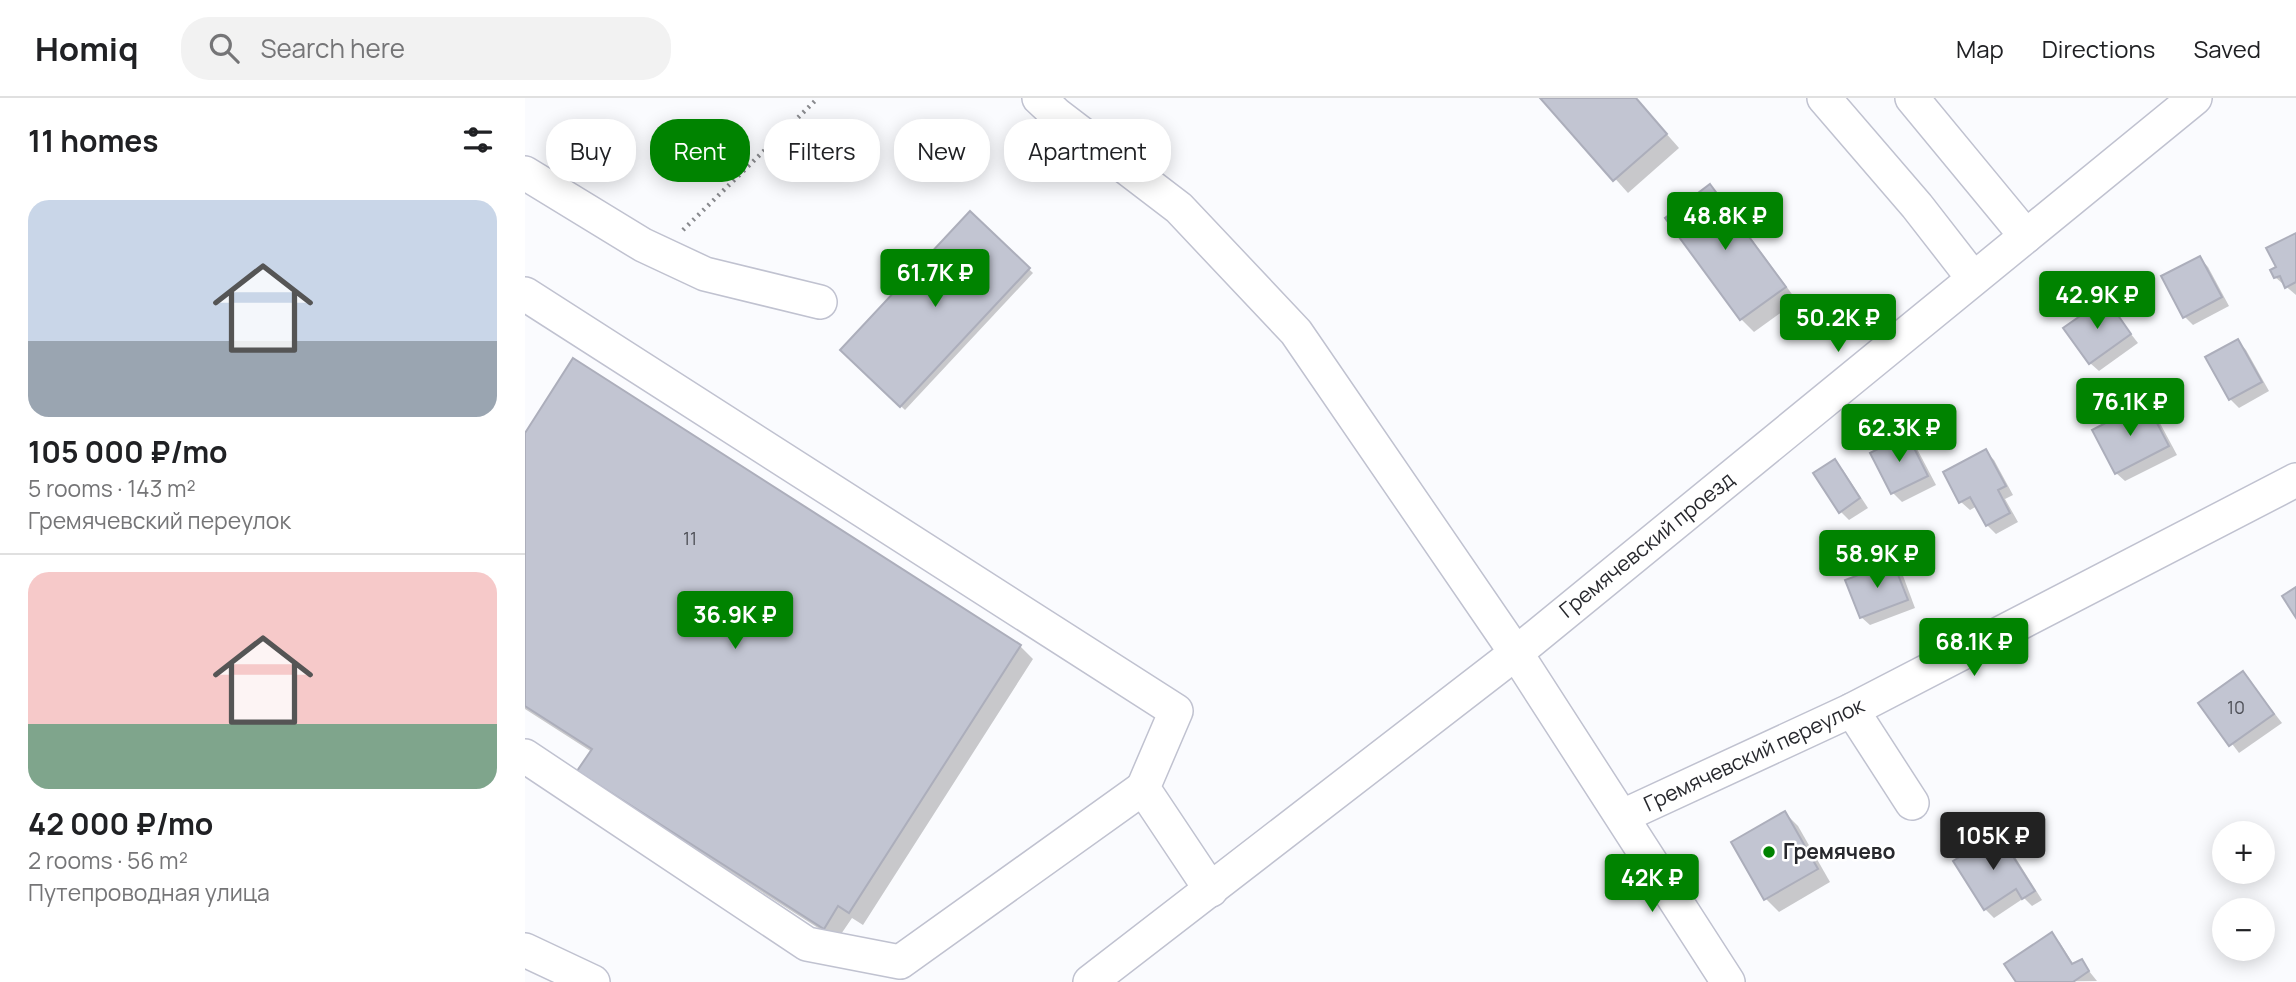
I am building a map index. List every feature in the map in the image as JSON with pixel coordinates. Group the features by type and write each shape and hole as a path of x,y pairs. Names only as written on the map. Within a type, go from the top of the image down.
{"street":[{"path":"1039,98 1179,208 1296,332 1516,653 1728,982"},
{"path":"1823,98 1917,206 1973,278"},
{"path":"1912,98 2026,236"},
{"name":"Гремячевский проезд","path":"1100,979 1516,653 2195,98"},
{"path":"525,173 643,245 705,274 820,302"},
{"path":"525,294 1176,710 1143,788 900,962 807,944 525,756"},
{"name":"Гремячевский переулок","path":"1623,816 1852,710 2296,480"},
{"path":"1852,710 1912,803"},
{"path":"1143,788 1211,890"},
{"path":"525,950 593,982"}],"path":[{"path":"660,253 818,98"}],"building":[{"path":"1540,98 1636,98 1667,134 1613,181"},
{"path":"1710,184 1786,287 1740,320 1665,218"},
{"path":"970,211 1030,268 900,407 840,350"},
{"path":"2296,233 2296,282 2285,288 2280,276 2274,278 2270,270 2276,267 2266,248"},
{"path":"2200,256 2222,297 2183,318 2161,276"},
{"path":"2106,298 2131,334 2089,364 2063,328"},
{"path":"2238,339 2262,382 2229,400 2205,357"},
{"path":"573,358 1021,645 849,913 838,906 824,929 577,771 592,749 525,706 525,433"},
{"path":"2146,402 2169,446 2115,474 2092,430"},
{"path":"1907,434 1928,476 1891,494 1870,453"},
{"path":"1986,449 2006,486 1998,490 2010,513 1986,526 1970,497 1959,503 1943,472"},
{"path":"1835,459 1860,498 1839,513 1813,473"},
{"path":"1893,562 1908,600 1860,618 1845,580"},
{"path":"2296,587 2296,618 2282,596"},
{"path":"2243,671 2274,714 2229,746 2198,703"},
{"path":"1785,811 1818,869 1764,900 1731,842"},
{"path":"1998,833 2035,891 2022,899 2016,889 1984,910 1953,861"},
{"path":"2052,932 2072,964 2082,959 2089,971 2073,982 2016,982 2004,964"}],"place":[{"name":"Гремячево","path":"1769,852"}]}
